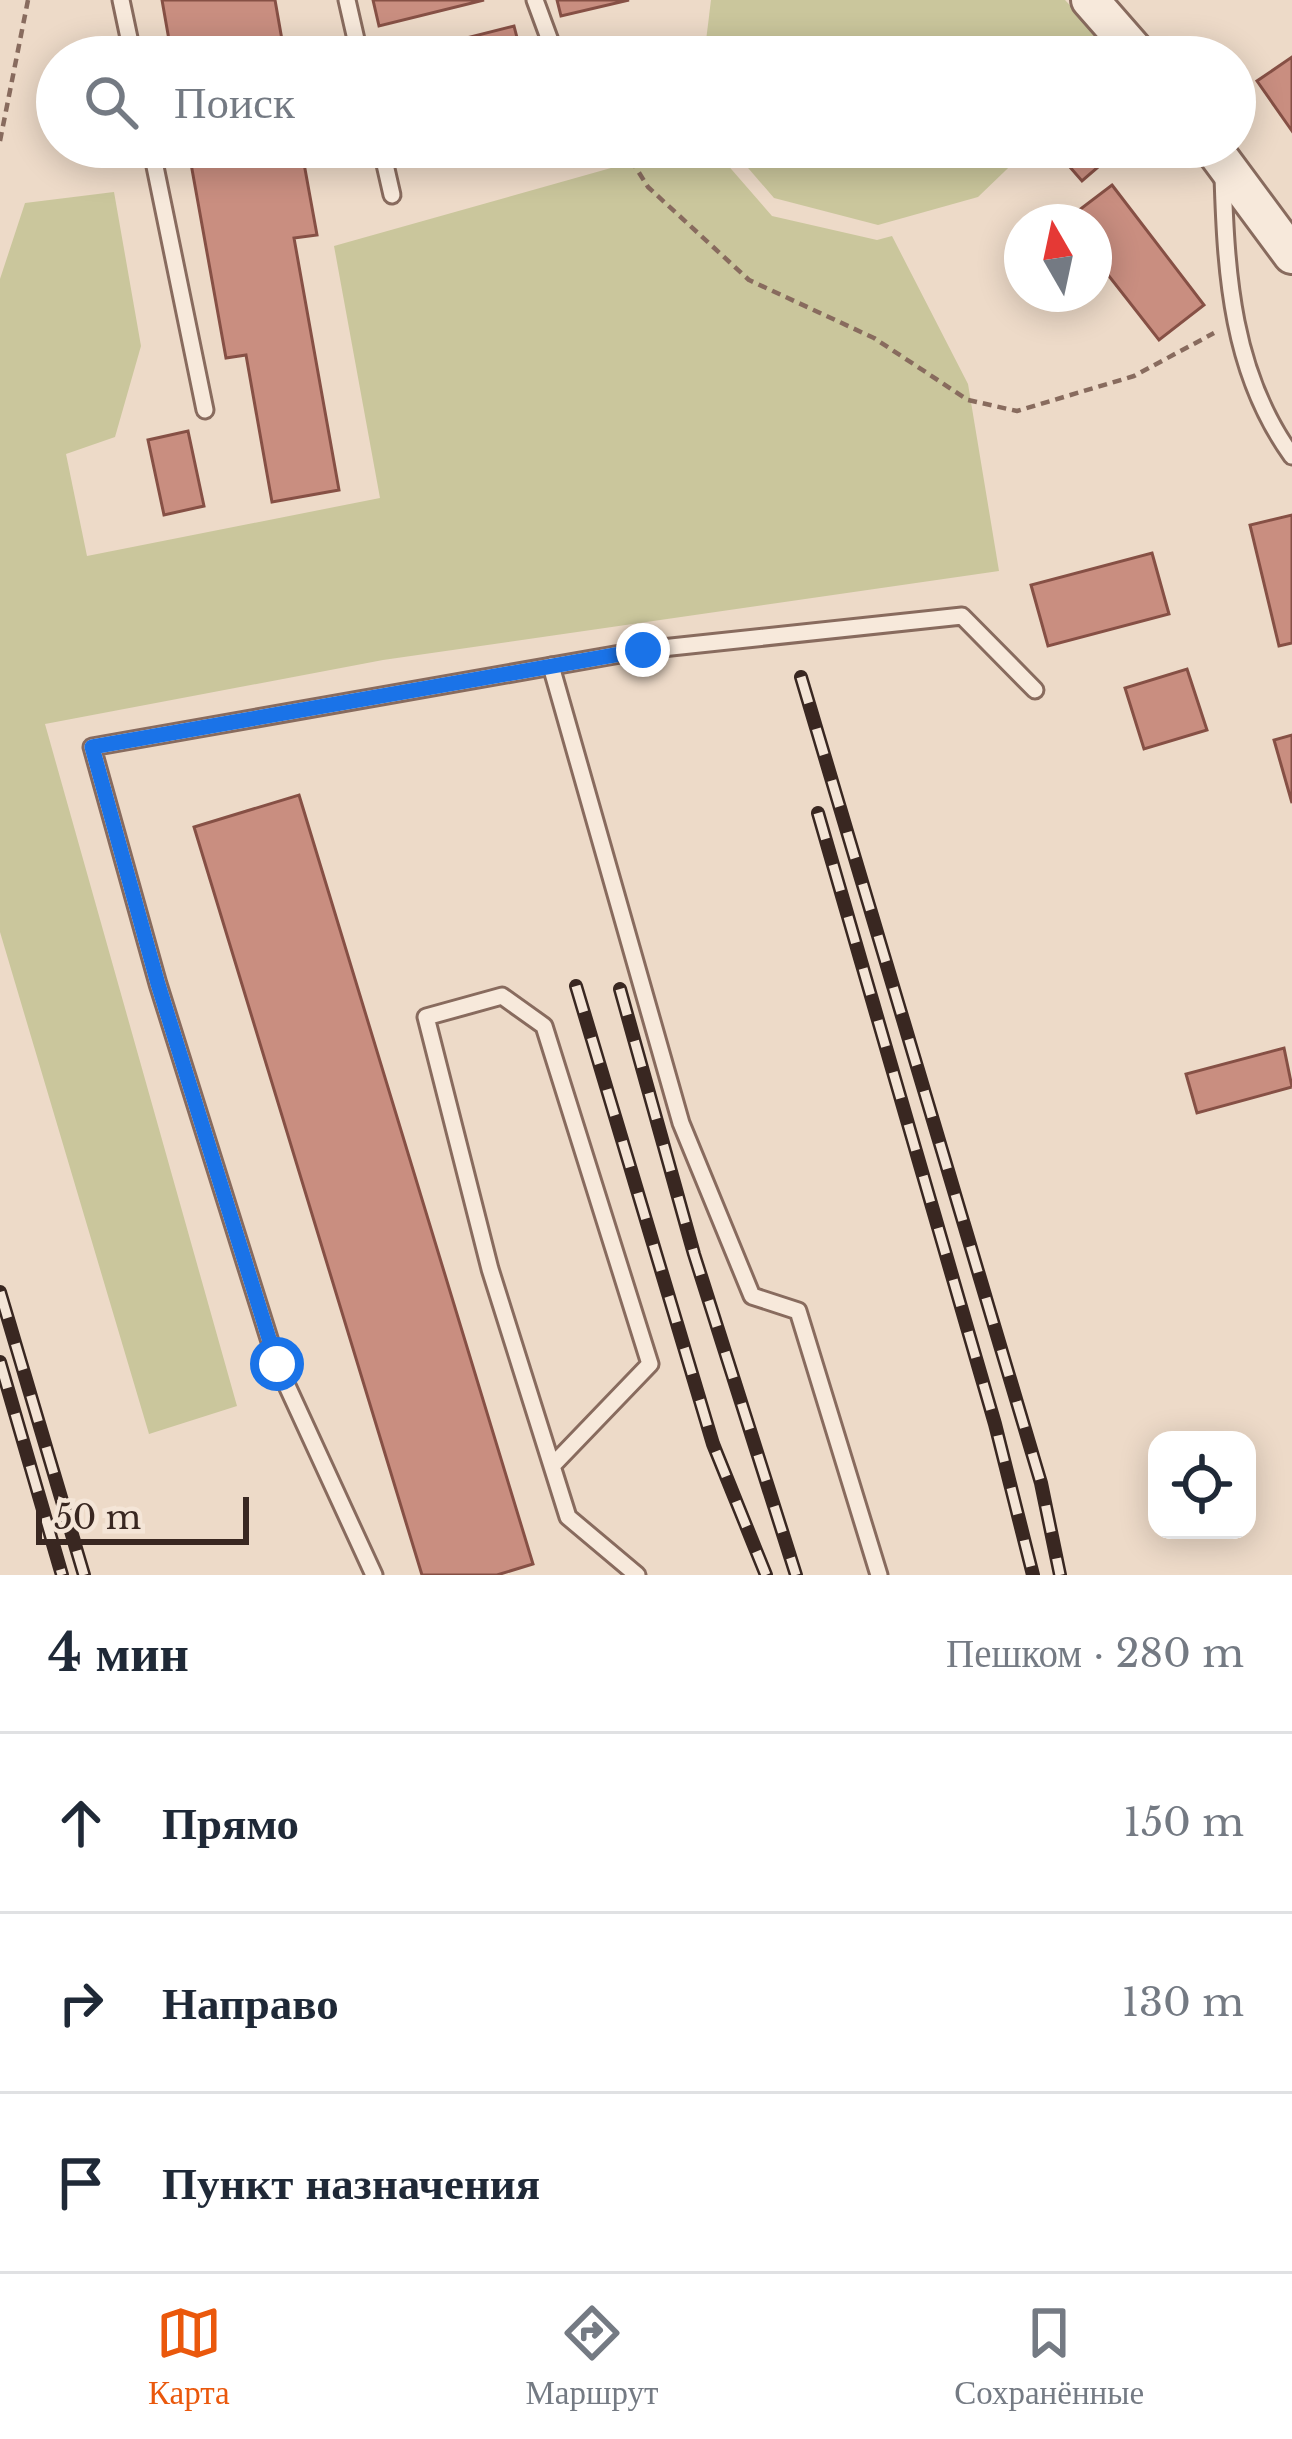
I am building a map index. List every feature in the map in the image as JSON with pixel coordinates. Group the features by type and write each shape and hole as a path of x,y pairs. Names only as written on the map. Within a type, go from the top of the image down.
{"street":[{"path":"1090,0 1122,36"},
{"path":"1228,168 1292,255"}],"lane":[{"path":"121,0 129,36"},
{"path":"347,0 355,36"},
{"path":"535,0 548,36"},
{"path":"155,168 205,410"},
{"path":"386,168 392,195"},
{"path":"1219,168 1238,344 1270,426 1292,456"},
{"path":"374,1575 277,1364 158,984 92,747 643,650 962,616 1035,690"},
{"path":"551,666 681,1123 752,1295 798,1311 879,1575"},
{"path":"552,1466 650,1364 544,1025 502,996 426,1017 490,1269 568,1517 637,1575"}],"path":[{"path":"0,141 28,0"},
{"path":"636,168 648,187 749,280 874,338 968,400 1017,411 1134,376 1235,322"}],"shaded area":[{"path":"711,0 1065,0 1098,36 707,36"},
{"path":"611,168 730,168 772,216 877,240 892,236 968,384 999,571 383,660 45,724 237,1406 149,1434 0,932 0,279 25,203 114,192 141,346 115,437 66,454 87,556 380,498 334,246"},
{"path":"748,168 1008,168 978,197 878,225 774,198"}],"building":[{"path":"162,0 275,0 281,36 168,36"},
{"path":"373,0 484,0 379,26"},
{"path":"557,0 629,0 561,16"},
{"path":"514,26 517,36 474,36"},
{"path":"1292,57 1292,131 1257,81"},
{"path":"192,168 305,168 317,235 294,238 339,490 272,502 246,355 226,358"},
{"path":"1071,168 1097,168 1082,181"},
{"path":"1112,185 1204,305 1159,340 1112,280 1112,204 1087,204"},
{"path":"188,431 204,506 164,515 148,440"},
{"path":"1292,515 1292,643 1279,646 1250,525"},
{"path":"1152,553 1169,614 1048,646 1031,585"},
{"path":"1187,669 1207,730 1144,749 1125,688"},
{"path":"1292,735 1292,803 1274,740"},
{"path":"299,795 533,1564 497,1575 422,1575 194,827"},
{"path":"1284,1048 1292,1087 1197,1113 1186,1074"}],"railway":[{"path":"801,677 1041,1483 1060,1575"},
{"path":"818,813 995,1424 1033,1575"},
{"path":"576,986 713,1444 766,1575"},
{"path":"620,989 694,1254 796,1575"},
{"path":"0,1292 84,1575"},
{"path":"0,1362 62,1575"}],"route":[{"path":"277,1364 158,984 92,747 643,650"}]}
